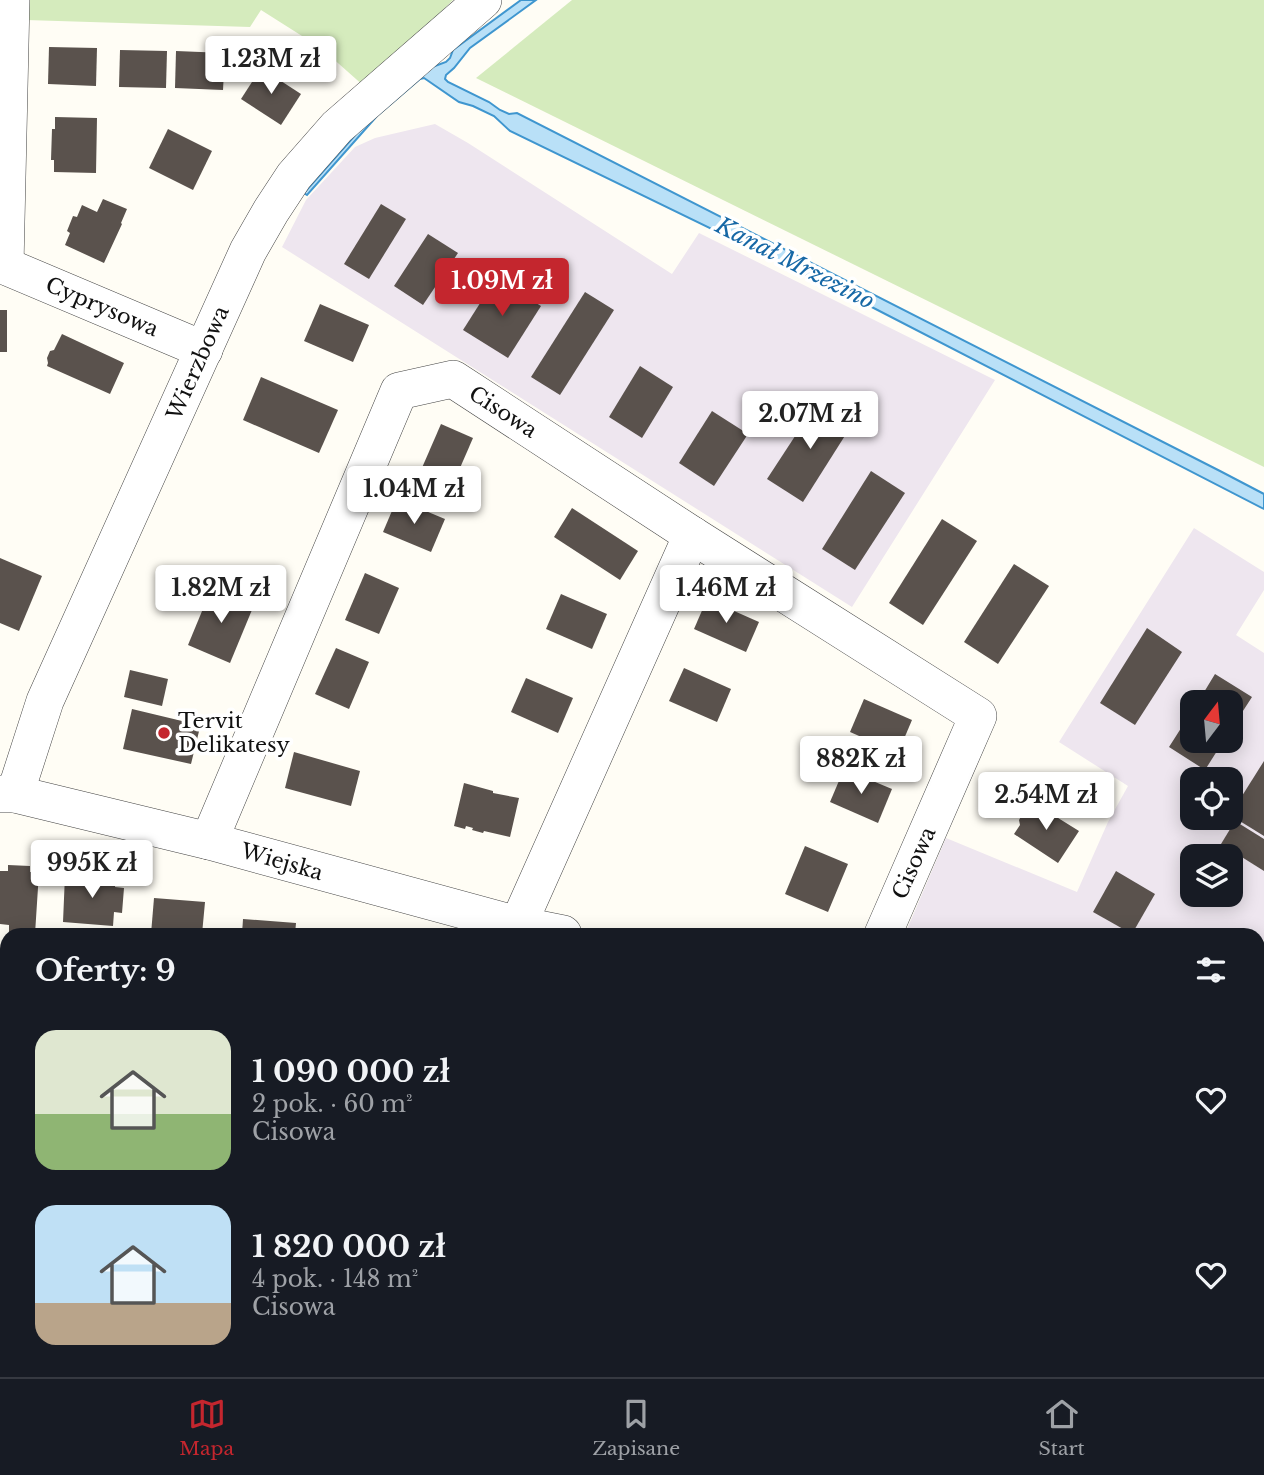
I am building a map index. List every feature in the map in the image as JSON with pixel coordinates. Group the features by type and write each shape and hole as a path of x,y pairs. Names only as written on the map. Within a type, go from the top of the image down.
{"street":[{"path":"2,266 11,0"},
{"name":"Wierzbowa","path":"8,794 45,701 248,251 271,211 294,176 337,127 483,0"},
{"name":"Cyprysowa","path":"2,266 204,350"},
{"name":"Cisowa","path":"209,842 399,391 453,379 692,535 978,716 886,928"},
{"path":"518,928 692,535"},
{"name":"Wiejska","path":"8,794 209,842 510,928"}],"shaded area":[{"path":"435,124 672,274 699,233 995,380 852,607 282,247 306,200 355,147 375,138"},
{"path":"1194,528 1264,572 1264,590 1236,635 1264,653 1264,928 908,928 946,838 1077,892 1108,822 1128,786 1059,742"}],"green space":[{"path":"27,0 453,0 365,87 321,48 261,10 250,27 26,20"},
{"path":"572,0 1264,0 1264,467 476,78"}],"water":[{"name":"Kanał Mrzezino","path":"521,0 536,0 470,48 446,75 448,82 500,110 509,114 517,113 1264,494 1264,509 862,302 510,131 494,116 459,102 424,78 377,116 307,195 304,193 380,107 427,69 446,62 453,50"}],"building":[{"path":"49,47 97,48 96,86 48,84"},
{"path":"120,50 167,51 166,88 119,87"},
{"path":"176,51 225,53 223,90 175,88"},
{"path":"261,68 301,94 281,125 241,99"},
{"path":"55,117 97,118 96,173 54,172 54,160 51,160"},
{"path":"168,129 212,151 193,190 149,168"},
{"path":"103,199 127,209 104,263 65,245 73,216 77,217 82,205 97,212"},
{"path":"381,204 406,219 369,279 344,264"},
{"path":"428,234 458,253 423,305 394,286"},
{"path":"496,278 541,306 508,358 463,330"},
{"path":"585,292 614,310 560,395 531,377"},
{"path":"320,304 369,325 353,362 304,341"},
{"path":"0,310 7,310 7,352 0,352"},
{"path":"62,334 124,363 110,394 47,366 50,351 54,350"},
{"path":"640,366 673,387 642,438 609,417"},
{"path":"261,377 338,410 319,453 243,420"},
{"path":"818,401 853,423 803,502 767,479"},
{"path":"712,411 748,434 714,486 679,463"},
{"path":"441,424 473,438 450,491 418,477"},
{"path":"871,471 905,493 855,570 822,549"},
{"path":"397,499 445,519 431,552 383,532"},
{"path":"572,508 638,551 620,580 554,537"},
{"path":"942,519 977,541 923,625 889,603"},
{"path":"0,558 42,576 19,631 0,623"},
{"path":"1014,564 1049,586 998,664 964,642"},
{"path":"365,573 399,588 379,634 345,620"},
{"path":"212,587 254,605 230,663 188,645"},
{"path":"561,594 607,614 592,649 546,629"},
{"path":"707,599 759,622 746,652 694,629"},
{"path":"1147,628 1182,652 1135,725 1100,703"},
{"path":"336,648 369,662 349,709 315,694"},
{"path":"684,668 731,689 717,722 669,701"},
{"path":"130,670 168,679 162,706 124,697"},
{"path":"1215,674 1241,690 1205,690"},
{"path":"526,678 573,698 558,733 511,712"},
{"path":"1243,691 1252,697 1243,711"},
{"path":"864,699 912,720 898,753 850,732"},
{"path":"132,709 182,721 183,715 202,719 191,764 123,749"},
{"path":"1180,730 1180,753 1216,753 1207,767 1200,767 1169,747"},
{"path":"294,752 360,771 351,806 285,788"},
{"path":"1264,761 1264,836 1243,823 1243,794"},
{"path":"844,769 892,789 878,823 830,802"},
{"path":"464,783 519,798 510,837 484,831 483,833 466,826 465,829 454,826"},
{"path":"1034,803 1079,831 1058,863 1014,834 1023,813 1028,812"},
{"path":"1243,826 1264,839 1264,871 1243,858 1243,844 1221,844 1230,830 1243,830"},
{"path":"805,846 848,864 828,912 785,894"},
{"path":"8,865 30,866 30,872 39,872 35,928 9,928 9,925 0,924 0,871 8,871"},
{"path":"1116,871 1155,894 1135,928 1121,928 1093,912"},
{"path":"65,875 116,878 115,887 124,888 122,913 114,912 113,926 63,922"},
{"path":"154,898 205,902 203,928 152,928"},
{"path":"243,919 296,923 296,928 242,928"}],"place":[{"name":"Tervit Delikatesy","path":"164,733"}]}
